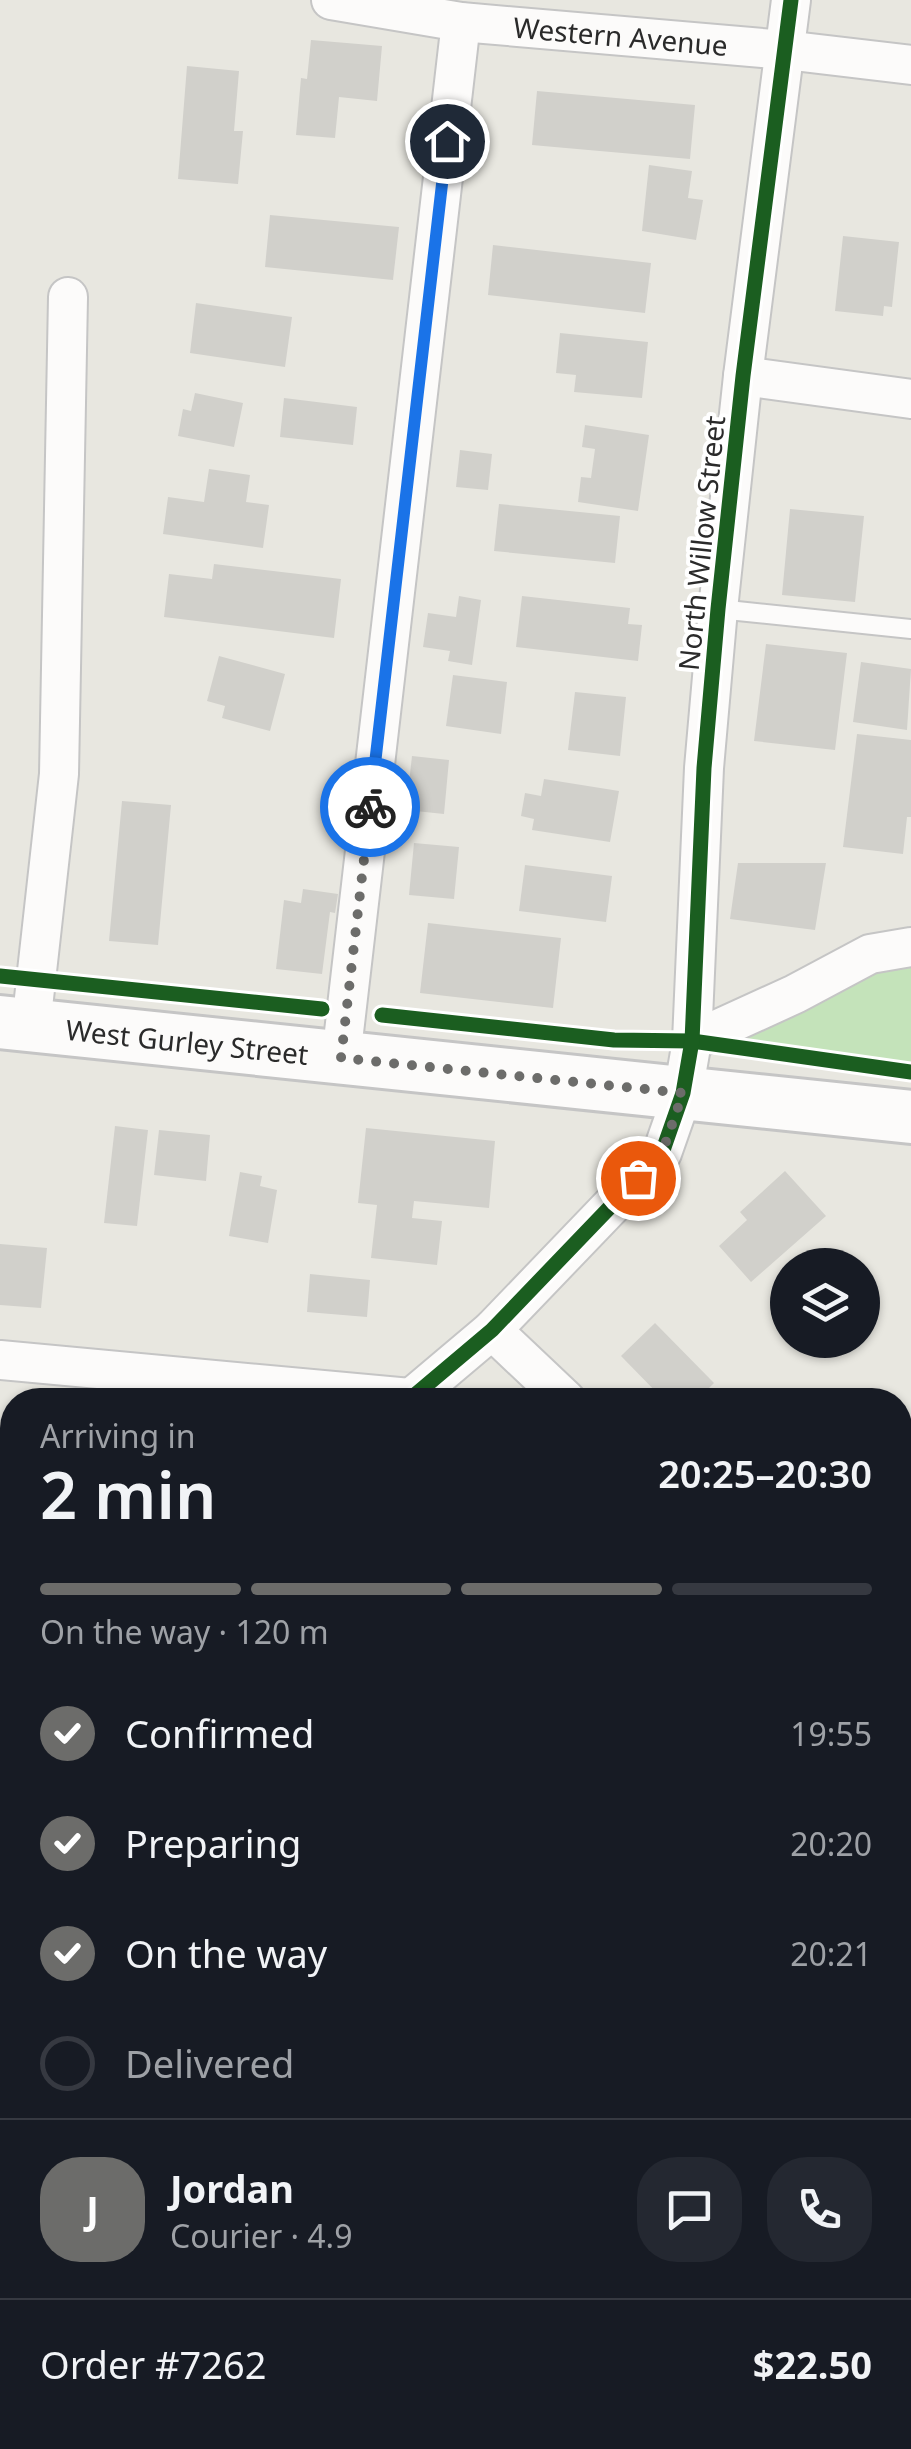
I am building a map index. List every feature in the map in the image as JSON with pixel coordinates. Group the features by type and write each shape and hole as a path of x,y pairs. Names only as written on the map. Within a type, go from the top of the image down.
{"main road":[{"name":"West Gurley Street","path":"16,1023 911,1117"}],"street":[{"name":"Western Avenue","path":"331,0 461,22 911,65"},
{"name":"North Willow Street","path":"422,1388 492,1330 662,1153 683,1093 692,1041 704,768 718,608 790,0"},
{"path":"341,1058 461,22"},
{"path":"16,1023 59,774 68,296"},
{"path":"743,376 911,399"},
{"path":"692,1041 795,994 870,954 911,947"},
{"path":"492,1330 553,1388"},
{"path":"0,1360 294,1388"}],"lane":[{"path":"718,608 911,629"}],"green space":[{"path":"911,947 911,1072 692,1041"}],"building":[{"path":"311,40 382,46 377,101 339,97 335,138 296,135 301,78 307,79"},
{"path":"187,66 239,71 234,131 243,131 238,184 178,179"},
{"path":"537,91 695,105 690,159 532,145"},
{"path":"649,165 692,171 688,198 703,200 696,240 642,231"},
{"path":"270,215 399,227 393,280 265,267"},
{"path":"843,236 899,242 892,307 884,306 883,316 835,311"},
{"path":"493,245 651,263 645,313 488,295"},
{"path":"196,303 292,317 285,367 190,353"},
{"path":"560,333 648,342 642,398 574,392 576,375 556,373"},
{"path":"195,393 243,403 234,447 178,436 183,409 191,411"},
{"path":"284,398 357,407 353,445 280,437"},
{"path":"585,425 649,435 638,511 578,502 581,477 591,478 595,449 582,447"},
{"path":"460,450 492,454 488,490 456,487"},
{"path":"209,469 250,475 246,502 269,505 263,548 163,534 168,497 204,502"},
{"path":"499,504 620,516 615,563 494,551"},
{"path":"790,509 864,516 855,602 782,595"},
{"path":"214,564 341,579 334,638 164,617 169,574 212,579"},
{"path":"459,596 481,600 472,665 448,661 450,651 423,647 428,613 456,617"},
{"path":"522,596 630,608 628,624 642,625 638,661 516,647"},
{"path":"766,644 847,653 835,750 754,741"},
{"path":"219,656 285,674 270,731 222,718 225,706 207,701"},
{"path":"861,662 911,669 907,730 853,722"},
{"path":"453,675 507,682 501,734 446,726"},
{"path":"575,692 626,697 620,756 568,750"},
{"path":"857,734 911,740 911,817 907,817 903,854 843,847"},
{"path":"412,756 449,760 444,814 406,810"},
{"path":"544,779 619,791 610,842 532,830 534,819 521,816 525,793 541,796"},
{"path":"122,801 171,805 158,945 109,941"},
{"path":"414,843 459,847 454,899 409,895"},
{"path":"738,863 826,863 815,930 730,919"},
{"path":"525,865 612,876 606,922 519,911"},
{"path":"303,889 338,894 335,913 330,912 322,974 276,969 284,900 301,903"},
{"path":"428,923 561,938 553,1008 420,993"},
{"path":"115,1126 148,1130 137,1226 104,1223"},
{"path":"366,1128 495,1141 489,1208 414,1201 412,1218 442,1221 437,1265 371,1258 377,1205 358,1203"},
{"path":"159,1130 210,1135 206,1181 154,1175"},
{"path":"785,1171 826,1216 790,1248 770,1248 770,1265 751,1282 719,1246 747,1220 740,1212"},
{"path":"240,1172 262,1176 260,1186 277,1190 268,1243 229,1236"},
{"path":"0,1244 47,1248 41,1308 0,1305"},
{"path":"310,1274 370,1280 367,1317 307,1312"},
{"path":"655,1323 714,1383 709,1388 652,1388 621,1356"}],"cycle path":[{"path":"423,1388 492,1330 662,1153 683,1093 692,1041 704,768 718,609 791,0"},
{"path":"0,976 322,1009"},
{"path":"382,1015 614,1040 692,1041 911,1072"}],"way so far":[{"path":"370,807 341,1058 683,1093 662,1153 638,1178"}],"route":[{"path":"370,807 447,141"}]}
